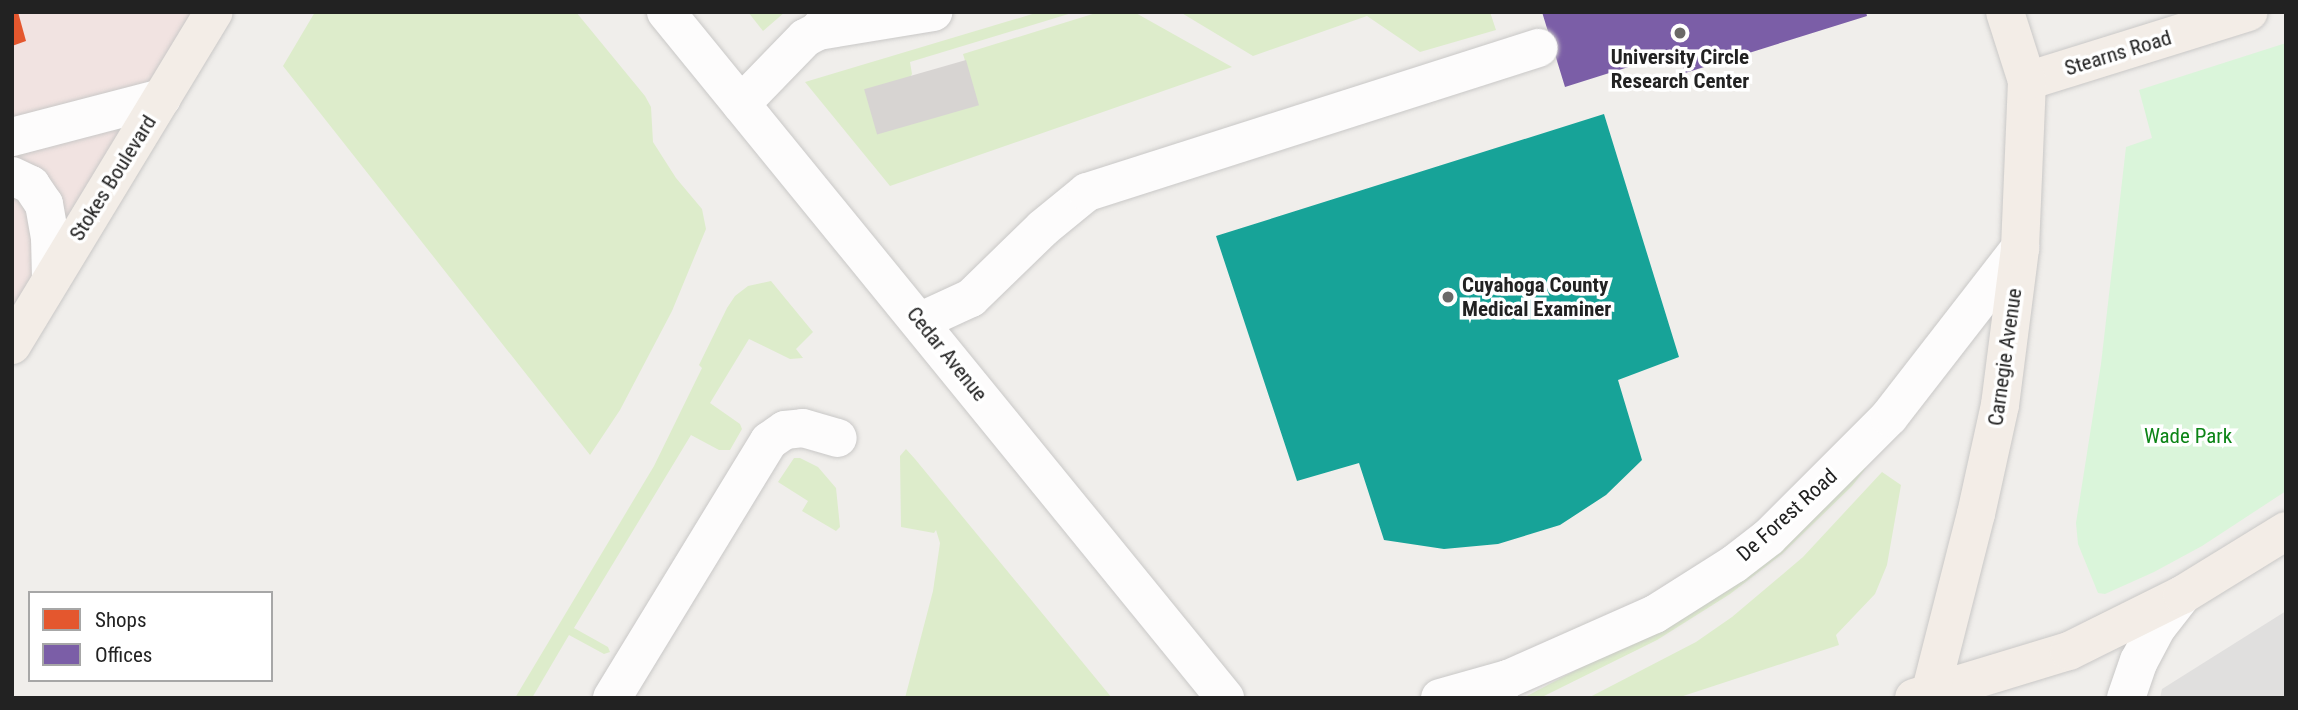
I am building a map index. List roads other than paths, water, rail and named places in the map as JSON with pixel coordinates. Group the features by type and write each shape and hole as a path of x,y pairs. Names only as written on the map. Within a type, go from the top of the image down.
{"main road":[{"name":"Stokes Boulevard","path":"12,345 214,12"},
{"name":"Carnegie Avenue","path":"1924,696 2000,405 2020,248 2026,81 2005,12"},
{"name":"Stearns Road","path":"2026,81 2249,12"},
{"path":"1924,696 2069,651 2182,595 2286,531"}],"street":[{"name":"Cedar Avenue","path":"666,12 1225,698"},
{"path":"741,104 805,38 826,22 933,12"},
{"path":"920,321 971,298 1043,228 1087,192 1539,48"},
{"path":"12,137 162,98"},
{"path":"12,176 31,185 44,204 50,237 51,278"},
{"name":"De Forest Road","path":"1440,698 1497,688 1655,614 1734,564 1769,537 1898,406 2020,248"},
{"path":"612,698 769,441 785,430 803,428 838,438"},
{"path":"2126,698 2139,661 2158,626 2182,595"}],"place":[{"name":"University Circle Research Center","path":"1680,33"},
{"name":"Cuyahoga County Medical Examiner","path":"1448,297"}],"park label":[{"name":"Wade Park","path":"2188,436"}]}
